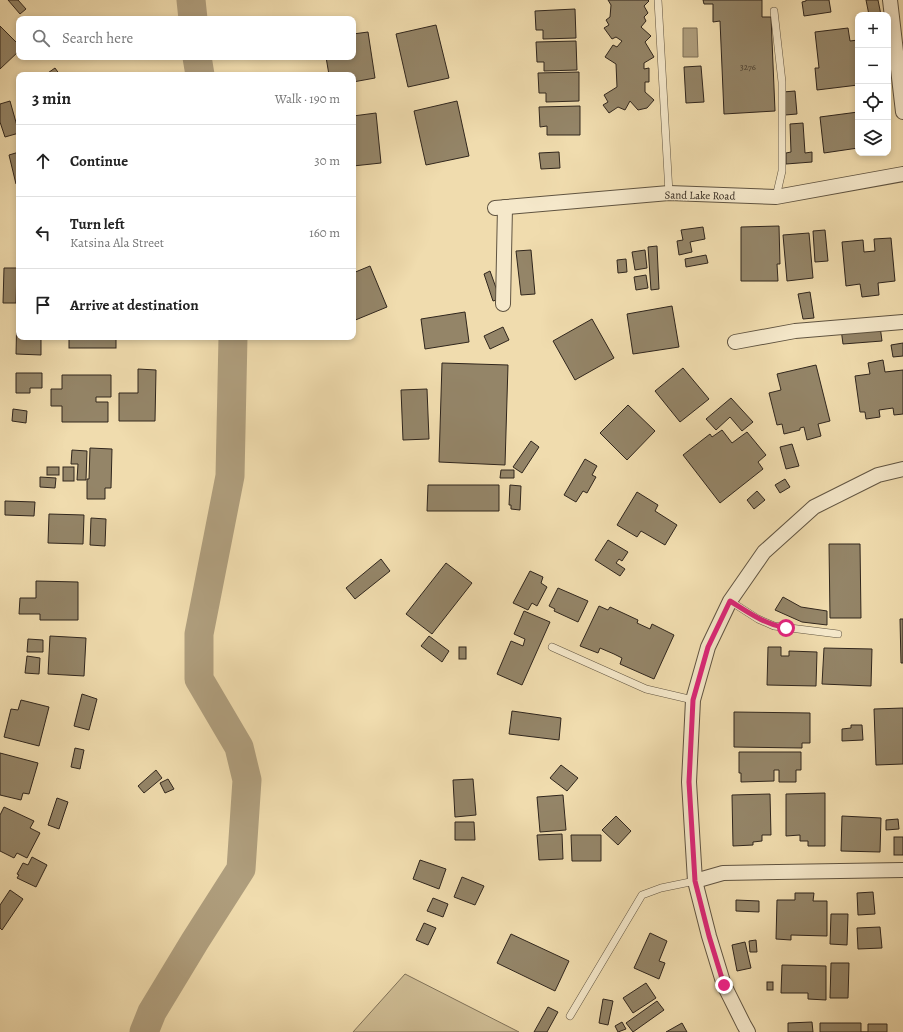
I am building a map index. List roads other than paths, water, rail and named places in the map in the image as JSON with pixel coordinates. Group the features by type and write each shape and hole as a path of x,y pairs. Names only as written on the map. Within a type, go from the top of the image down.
{"street":[{"path":"890,0 903,112"},
{"name":"Sand Lake Road","path":"503,304 500,207 669,193 776,197 903,174"},
{"path":"735,342 795,331 903,322"},
{"path":"748,1032 724,985 709,936 695,881 689,782 693,700 708,647 730,601 764,552 814,507 878,475 903,469"},
{"path":"695,881 723,873 903,870"}],"lane":[{"path":"658,0 669,193"},
{"path":"774,11 782,82 782,171 776,197"},
{"path":"730,601 758,619 774,626 838,634"},
{"path":"552,647 646,689 693,700"},
{"path":"570,1016 642,895 661,888 695,881"}],"waterway":[{"path":"191,0 193,16"},
{"path":"198,60 200,72"},
{"path":"144,1032 152,1012 241,869 247,780 239,747 199,679 199,634 230,476 233,340"}]}
